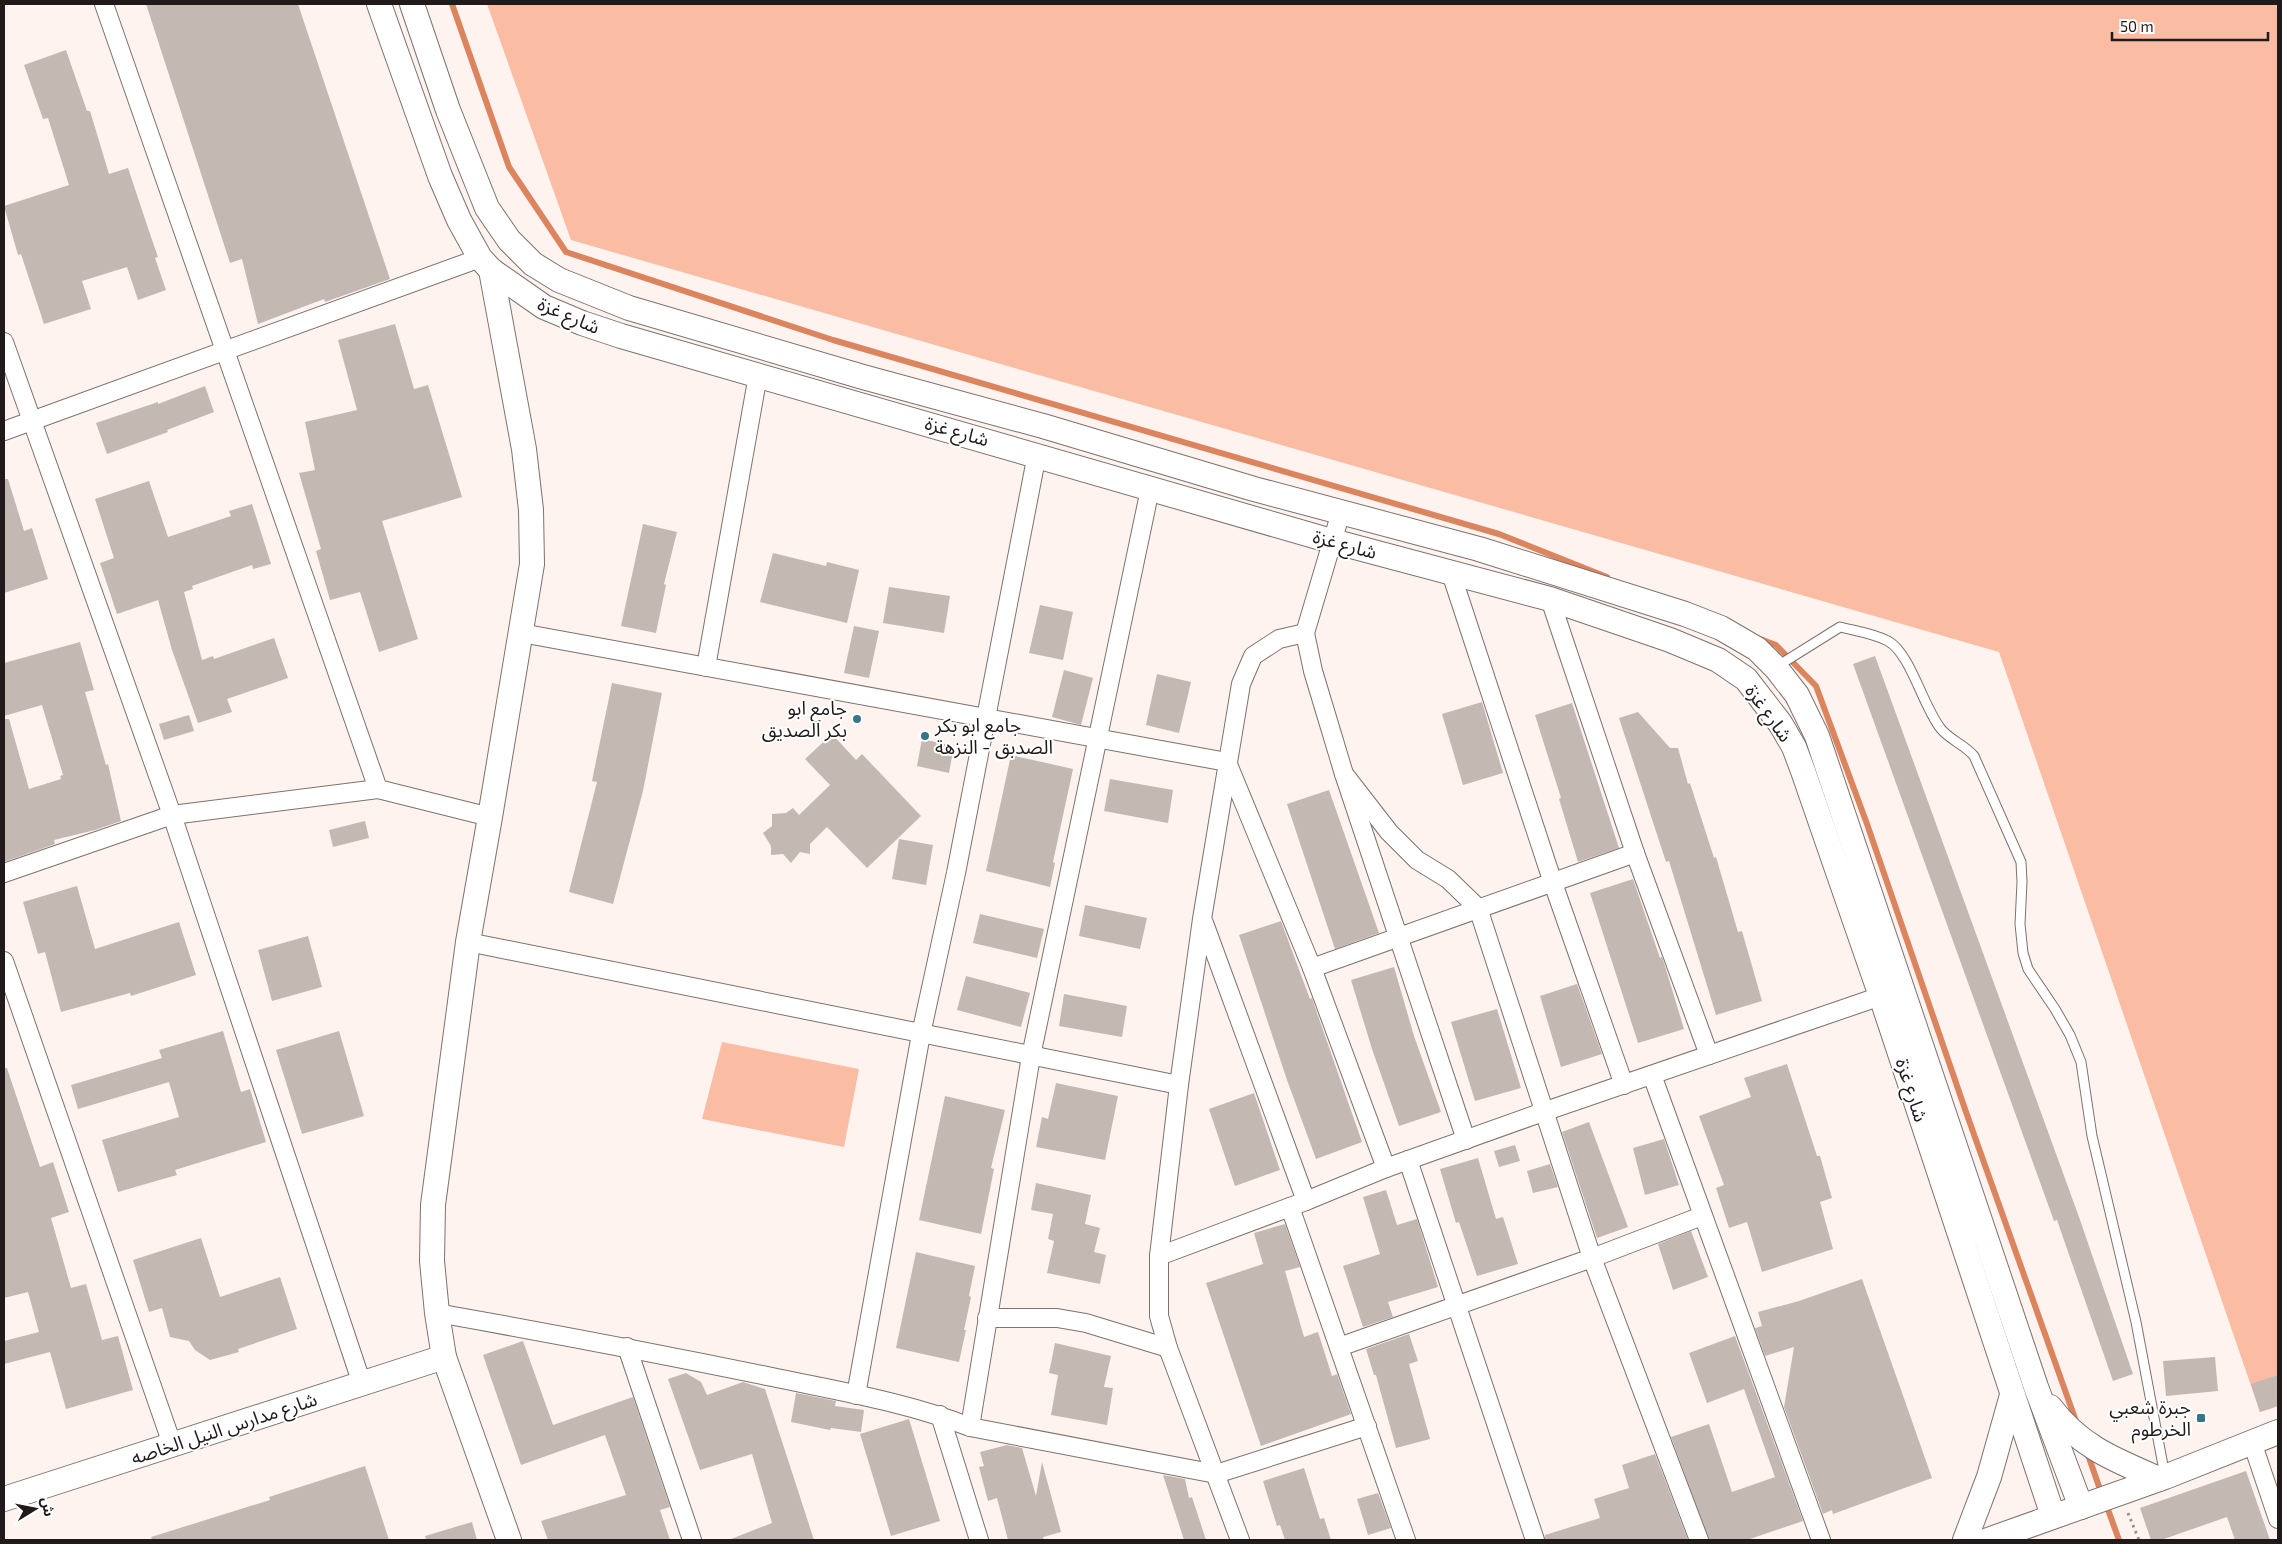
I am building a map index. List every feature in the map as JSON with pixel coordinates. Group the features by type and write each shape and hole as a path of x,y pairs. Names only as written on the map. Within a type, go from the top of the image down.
{"main road":[{"name":"شارع غزة","path":"379,4 440,176 459,220 486,264 544,307 582,323 1037,454 1150,489 1332,541 1550,599 1670,640 1718,660 1746,679 1764,701 1794,746 1804,771 1881,996 2053,1516"},
{"name":"شارع غزة","path":"412,4 448,110 487,208 509,240 533,264 559,280 629,308 863,377 1479,549 1685,614 1728,632 1757,649 1776,668 1797,695 1827,763 2036,1387 2081,1507"},
{"path":"486,264 524,449 531,510 532,564 468,942 433,1205 432,1261 436,1313 444,1358 509,1540"},
{"name":"شارع مدارس النيل الخاصه","path":"4,1499 444,1358"},
{"path":"2036,1387 2064,1425 2076,1436 2097,1451 2162,1478"},
{"path":"1965,1540 1990,1477 2012,1395"},
{"path":"1988,1540 2016,1536 2053,1516 2162,1478 2278,1432"}],"street":[{"path":"104,4 227,351 378,789"},
{"path":"4,431 227,351 486,264"},
{"path":"4,342 172,816 362,1384"},
{"path":"706,667 758,375"},
{"path":"856,1395 921,1034 956,873 1037,454"},
{"path":"970,1427 1031,1056 1150,489"},
{"path":"1341,512 1305,632 1312,671 1344,774 1466,1140"},
{"path":"1451,573 1553,883 1624,1085"},
{"path":"1550,599 1635,854 1709,1055"},
{"path":"1240,1540 1168,1348 1159,1316 1159,1256 1179,1085 1202,919 1241,684 1252,656 1279,639 1305,632"},
{"path":"521,633 1227,762"},
{"path":"1227,762 1312,968 1386,1168"},
{"path":"1344,774 1389,832 1417,860 1448,879 1478,908 1592,1258 1699,1540"},
{"path":"4,873 172,816 378,789 490,817"},
{"path":"1312,968 1635,854"},
{"path":"1202,919 1298,1204 1339,1347 1406,1540"},
{"path":"468,942 1179,1085"},
{"path":"4,960 172,1444"},
{"path":"1159,1256 1408,1160 1881,996"},
{"path":"1652,1075 1821,1540"},
{"path":"1408,1160 1535,1540"},
{"path":"1339,1347 1592,1258 1702,1216"},
{"path":"436,1313 627,1347 856,1395 940,1415 970,1427 1216,1474 1367,1426"},
{"path":"987,1318 1057,1318 1086,1323 1168,1348"},
{"path":"627,1347 692,1540"},
{"path":"940,1415 979,1540"},
{"path":"2252,1442 2278,1519"}],"lane":[{"path":"1776,668 1840,627 1873,635 1890,642 1901,654 1942,730 1965,746 1974,756 2021,862 2020,924 2023,952 2028,969 2070,1034 2081,1062 2092,1136 2136,1322 2162,1478"}],"path":[{"path":"2119,1493 2139,1540"}],"shaded area":[{"path":"487,4 2278,4 2278,1406 2260,1412 1999,652 571,240"},
{"path":"722,1042 859,1069 844,1147 702,1119"}],"building":[{"path":"146,4 298,4 390,279 325,302 324,299 258,324 242,259 230,263"},
{"path":"66,50 87,111 90,111 109,174 128,168 158,257 155,258 166,290 138,300 127,267 82,281 91,309 44,324 21,254 18,255 4,206 69,185 48,118 43,119 24,65"},
{"path":"395,324 414,389 428,385 462,497 382,521 418,639 379,652 360,592 330,600 316,551 321,549 299,473 315,470 305,422 357,410 338,340"},
{"path":"205,386 214,412 167,430 168,432 107,454 96,423 158,402 158,404"},
{"path":"4,479 8,479 24,531 32,528 48,579 4,593"},
{"path":"149,481 168,537 231,516 229,511 252,504 271,564 253,569 252,565 192,586 193,589 184,592 202,660 213,656 214,659 274,638 288,678 227,699 232,712 198,723 172,650 158,600 117,614 100,563 114,558 95,499"},
{"path":"643,524 677,532 664,584 666,585 656,633 621,626"},
{"path":"773,553 826,566 827,562 859,570 847,623 760,602"},
{"path":"889,587 950,596 944,633 883,623"},
{"path":"1040,605 1073,612 1063,660 1029,653"},
{"path":"854,626 879,631 869,678 844,673"},
{"path":"80,642 94,690 85,692 106,765 108,764 121,821 95,830 54,840 55,844 4,862 4,719 9,719 29,789 61,779 60,776 63,775 42,705 4,716 4,663"},
{"path":"1875,656 2079,1217 2133,1374 2113,1381 2057,1220 2054,1221 1853,664"},
{"path":"1064,670 1093,678 1081,725 1052,717"},
{"path":"1157,674 1191,682 1179,733 1146,725"},
{"path":"612,683 662,693 643,791 613,904 569,892 597,782 592,781"},
{"path":"1482,702 1503,773 1463,785 1442,714"},
{"path":"1572,703 1619,848 1578,862 1559,799 1561,798 1535,715"},
{"path":"1638,712 1670,748 1678,748 1688,784 1690,783 1714,858 1716,857 1738,932 1742,931 1762,1001 1716,1015 1669,861 1666,862 1619,718"},
{"path":"189,715 194,731 164,740 159,724"},
{"path":"832,734 856,760 862,754 921,816 867,868 827,827 810,844 810,854 800,852 791,863 783,854 771,855 771,846 763,833 772,826 772,814 786,813 793,808 799,815 830,785 805,759"},
{"path":"922,739 954,746 949,773 917,766"},
{"path":"1011,755 1073,769 1053,862 1055,863 1050,887 986,871"},
{"path":"1110,779 1173,790 1168,823 1104,811"},
{"path":"1329,790 1379,933 1335,949 1287,804"},
{"path":"365,821 369,838 333,847 329,830"},
{"path":"899,839 933,845 926,885 892,879"},
{"path":"1633,879 1660,958 1662,957 1684,1029 1638,1043 1590,893"},
{"path":"77,886 95,949 179,922 196,975 131,996 130,993 61,1012 45,952 38,954 23,902"},
{"path":"1085,905 1147,918 1140,949 1079,936"},
{"path":"980,914 1044,929 1037,958 973,943"},
{"path":"1281,921 1310,999 1312,998 1362,1142 1316,1159 1287,1080 1239,935"},
{"path":"308,936 322,987 272,1001 258,950"},
{"path":"1394,967 1414,1036 1441,1112 1399,1126 1372,1049 1351,980"},
{"path":"966,976 1030,993 1021,1027 957,1010"},
{"path":"1577,984 1602,1054 1561,1067 1540,996"},
{"path":"1064,994 1127,1006 1122,1037 1059,1026"},
{"path":"1497,1009 1521,1088 1475,1101 1451,1022"},
{"path":"223,1031 241,1092 250,1089 266,1142 175,1170 177,1175 118,1192 102,1140 179,1117 169,1082 78,1109 71,1085 162,1058 159,1050"},
{"path":"339,1031 364,1116 302,1134 276,1050"},
{"path":"1787,1064 1817,1156 1820,1156 1832,1198 1820,1202 1833,1249 1762,1272 1747,1222 1729,1228 1716,1188 1724,1185 1699,1116 1751,1097 1744,1078"},
{"path":"4,1068 7,1068 40,1167 53,1162 69,1212 51,1218 71,1288 86,1284 102,1340 118,1336 133,1390 66,1409 50,1352 4,1364 4,1341 39,1332 28,1292 4,1298"},
{"path":"1056,1083 1118,1096 1105,1160 1036,1147 1042,1117 1048,1119"},
{"path":"1254,1093 1280,1170 1235,1186 1209,1109"},
{"path":"945,1096 1005,1110 991,1168 994,1169 981,1234 919,1220"},
{"path":"1589,1122 1628,1227 1597,1238 1562,1132"},
{"path":"1664,1139 1679,1185 1645,1195 1633,1148"},
{"path":"1515,1145 1520,1161 1499,1167 1494,1151"},
{"path":"1478,1158 1496,1219 1503,1217 1518,1264 1477,1276 1459,1222 1456,1223 1440,1169"},
{"path":"1550,1164 1558,1187 1533,1193 1527,1171"},
{"path":"1036,1183 1091,1195 1085,1224 1100,1228 1094,1252 1106,1255 1100,1284 1047,1273 1054,1241 1048,1239 1053,1214 1031,1210"},
{"path":"1386,1190 1397,1225 1417,1219 1438,1287 1388,1302 1393,1317 1363,1327 1343,1266 1380,1254 1363,1197"},
{"path":"1285,1224 1300,1267 1285,1271 1304,1337 1318,1332 1332,1376 1337,1374 1351,1414 1261,1446 1206,1283 1263,1264 1254,1233"},
{"path":"1691,1231 1708,1277 1673,1290 1658,1244"},
{"path":"201,1238 220,1297 280,1277 297,1329 238,1349 239,1352 210,1360 195,1350 189,1341 170,1337 162,1308 149,1312 133,1260"},
{"path":"916,1252 975,1266 964,1330 966,1330 959,1362 896,1348"},
{"path":"1862,1279 1932,1478 1833,1514 1832,1510 1823,1514 1784,1407 1794,1347 1765,1356 1755,1328 1762,1326 1758,1312 1799,1301"},
{"path":"1409,1334 1418,1361 1409,1364 1430,1439 1396,1448 1376,1375 1374,1375 1366,1349"},
{"path":"1735,1336 1803,1521 1747,1540 1709,1540 1671,1437 1709,1424 1732,1492 1775,1477 1744,1389 1707,1403 1689,1353"},
{"path":"523,1341 553,1425 633,1397 670,1507 660,1510 670,1540 548,1540 541,1521 626,1495 605,1435 521,1465 483,1355"},
{"path":"1055,1343 1111,1356 1104,1387 1113,1388 1107,1425 1051,1415 1058,1375 1049,1373"},
{"path":"2215,1357 2218,1391 2166,1396 2163,1361"},
{"path":"686,1373 701,1382 707,1395 743,1382 765,1389 814,1540 731,1540 772,1523 752,1454 700,1470 668,1379"},
{"path":"2278,1375 2278,1406 2260,1412 2251,1384"},
{"path":"796,1393 836,1401 835,1406 864,1410 861,1432 831,1428 830,1430 791,1422"},
{"path":"909,1419 940,1521 891,1536 860,1434"},
{"path":"1007,1445 1022,1448 1036,1496 1042,1462 1061,1532 1043,1537 1044,1540 1008,1540 997,1498 988,1501 979,1467 984,1466 980,1452"},
{"path":"1655,1454 1688,1540 1545,1540 1545,1535 1600,1518 1594,1499 1629,1488 1622,1465"},
{"path":"365,1466 389,1540 152,1540 151,1537 270,1500 269,1497"},
{"path":"1304,1468 1320,1519 1324,1518 1331,1540 1285,1540 1280,1525 1277,1526 1263,1481"},
{"path":"2246,1471 2270,1540 2235,1540 2227,1517 2161,1540 2151,1540 2140,1508"},
{"path":"1163,1475 1185,1479 1189,1498 1192,1497 1206,1540 1184,1540"},
{"path":"1378,1493 1391,1528 1368,1535 1357,1499"},
{"path":"472,1522 477,1540 426,1540 425,1536"}],"waterway":[{"path":"452,4 509,167 566,252 833,340 1499,534 1607,577"},
{"path":"1760,639 1776,645 1816,686 1867,824 1966,1112 2077,1424"},
{"path":"2087,1452 2102,1495"},
{"path":"2106,1504 2119,1540"}],"place":[{"name":"جامع ابو بكر الصديق","path":"857,719"},
{"name":"جامع ابو بكر الصدبق - النزهة","path":"925,736"},
{"name":"جبرة شعبي الخرطوم","path":"2201,1418"}]}
